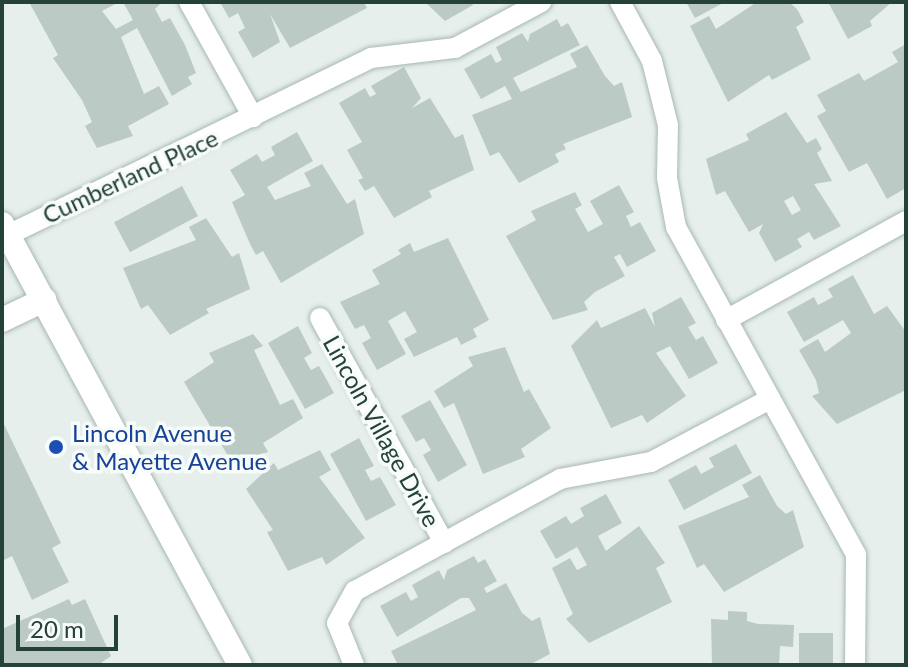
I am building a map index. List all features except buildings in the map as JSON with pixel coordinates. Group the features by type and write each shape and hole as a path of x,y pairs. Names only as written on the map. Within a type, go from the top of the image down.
{"main road":[{"path":"5,229 240,665"},
{"path":"2,320 44,300"}],"lane":[{"path":"189,2 253,117"},
{"name":"Cumberland Place","path":"5,229 253,117 371,58 455,48 541,2"},
{"path":"620,2 652,61 668,125 667,178 676,227 856,555 855,665"},
{"path":"726,320 906,221"},
{"name":"Lincoln Village Drive","path":"320,318 444,543"},
{"name":"Lincoln Village Drive","path":"354,665 337,623 342,605 355,591 560,479 651,462 770,399"}],"place":[{"name":"Lincoln Avenue & Mayette Avenue","path":"56,447"}]}
